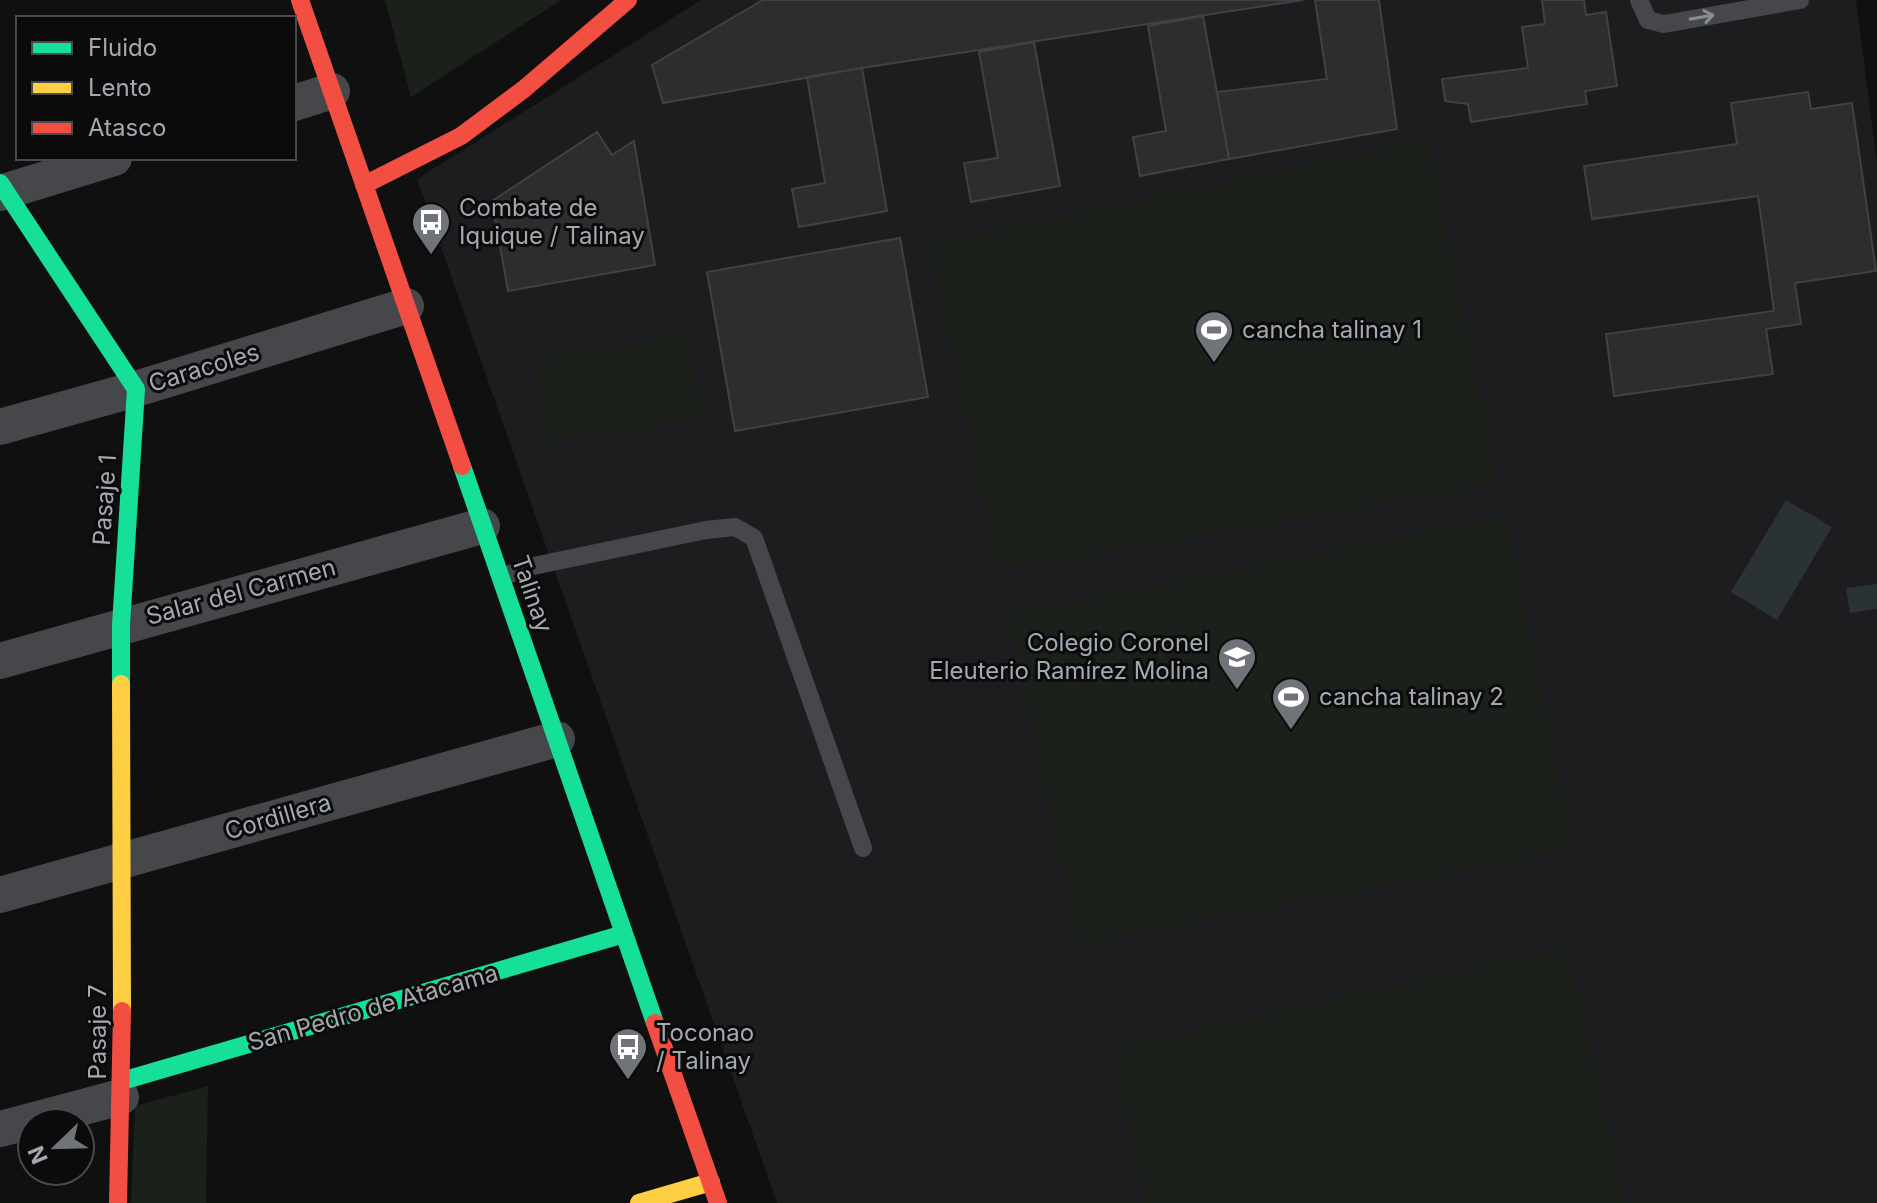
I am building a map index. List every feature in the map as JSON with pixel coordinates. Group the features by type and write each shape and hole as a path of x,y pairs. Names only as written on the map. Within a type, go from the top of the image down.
{"street":[{"name":"Talinay","path":"300,0 718,1203"},
{"path":"364,185 461,136 524,89 628,0"},
{"path":"296,102 332,91"},
{"path":"107,160 2,189 136,389"},
{"name":"Caracoles","path":"0,427 136,389 406,306"},
{"name":"Pasaje 1","path":"122,861 121,625 136,389"},
{"name":"Salar del Carmen","path":"0,661 482,526"},
{"name":"Cordillera","path":"0,895 557,739"},
{"name":"Pasaje 7","path":"118,1203 122,1089 122,861"},
{"name":"San Pedro de Atacama","path":"0,1129 624,934"},
{"path":"639,1203 711,1182"}],"lane":[{"path":"1639,0 1648,20 1664,24 1800,0"},
{"path":"501,578 524,568 706,530 735,527 754,538 863,848"}],"shaded area":[{"path":"385,0 561,0 411,97"},
{"name":"Colegio Coronel Eleuterio Ramírez Molina","path":"701,0 1856,0 1877,163 1877,1203 777,1203 417,179"},
{"name":"cancha talinay 1","path":"1429,140 1499,484 997,571 929,243"},
{"path":"689,335 702,419 545,443 533,360"},
{"path":"1786,500 1832,527 1777,620 1731,592"},
{"name":"cancha talinay 2","path":"1506,516 1573,849 1079,945 1007,614"},
{"path":"1877,584 1877,609 1850,613 1846,588"},
{"path":"1568,946 1626,1203 1146,1203 1111,1048"},
{"path":"208,1086 206,1203 131,1203 135,1106"}],"building":[{"path":"763,0 1303,0 862,68 663,103 652,65"},
{"path":"1315,0 1379,0 1397,129 1229,159 1217,92 1327,79"},
{"path":"1542,0 1584,0 1586,15 1606,12 1617,86 1585,91 1587,104 1471,122 1468,104 1445,101 1442,79 1528,68 1522,27 1545,24"},
{"path":"1203,16 1229,159 1140,176 1133,137 1166,131 1148,26"},
{"path":"1034,42 1060,186 971,202 964,163 998,158 979,52"},
{"path":"862,68 887,211 799,227 792,189 825,183 807,77"},
{"path":"1808,92 1811,109 1852,103 1876,271 1795,283 1801,324 1766,329 1773,374 1614,396 1606,334 1774,311 1758,196 1592,219 1584,166 1737,144 1731,103"},
{"path":"597,132 612,155 634,141 655,265 508,291 492,201"},
{"path":"900,238 928,397 735,431 707,272"}],"traffic: fast":[{"path":"0,183 136,389 121,625 121,684"},
{"path":"462,466 655,1023"},
{"path":"122,1081 624,934"}],"traffic: slow":[{"path":"121,684 122,1011"},
{"path":"639,1203 711,1182"}],"traffic: jam":[{"path":"300,0 462,466"},
{"path":"364,185 461,136 524,89 628,0"},
{"path":"118,1203 122,1011"},
{"path":"655,1023 718,1203"}],"place":[{"name":"Combate de Iquique / Talinay","path":"431,256"},
{"name":"cancha talinay 1","path":"1214,364"},
{"name":"Colegio Coronel Eleuterio Ramírez Molina","path":"1237,691"},
{"name":"cancha talinay 2","path":"1291,731"},
{"name":"Toconao / Talinay","path":"628,1081"}]}
